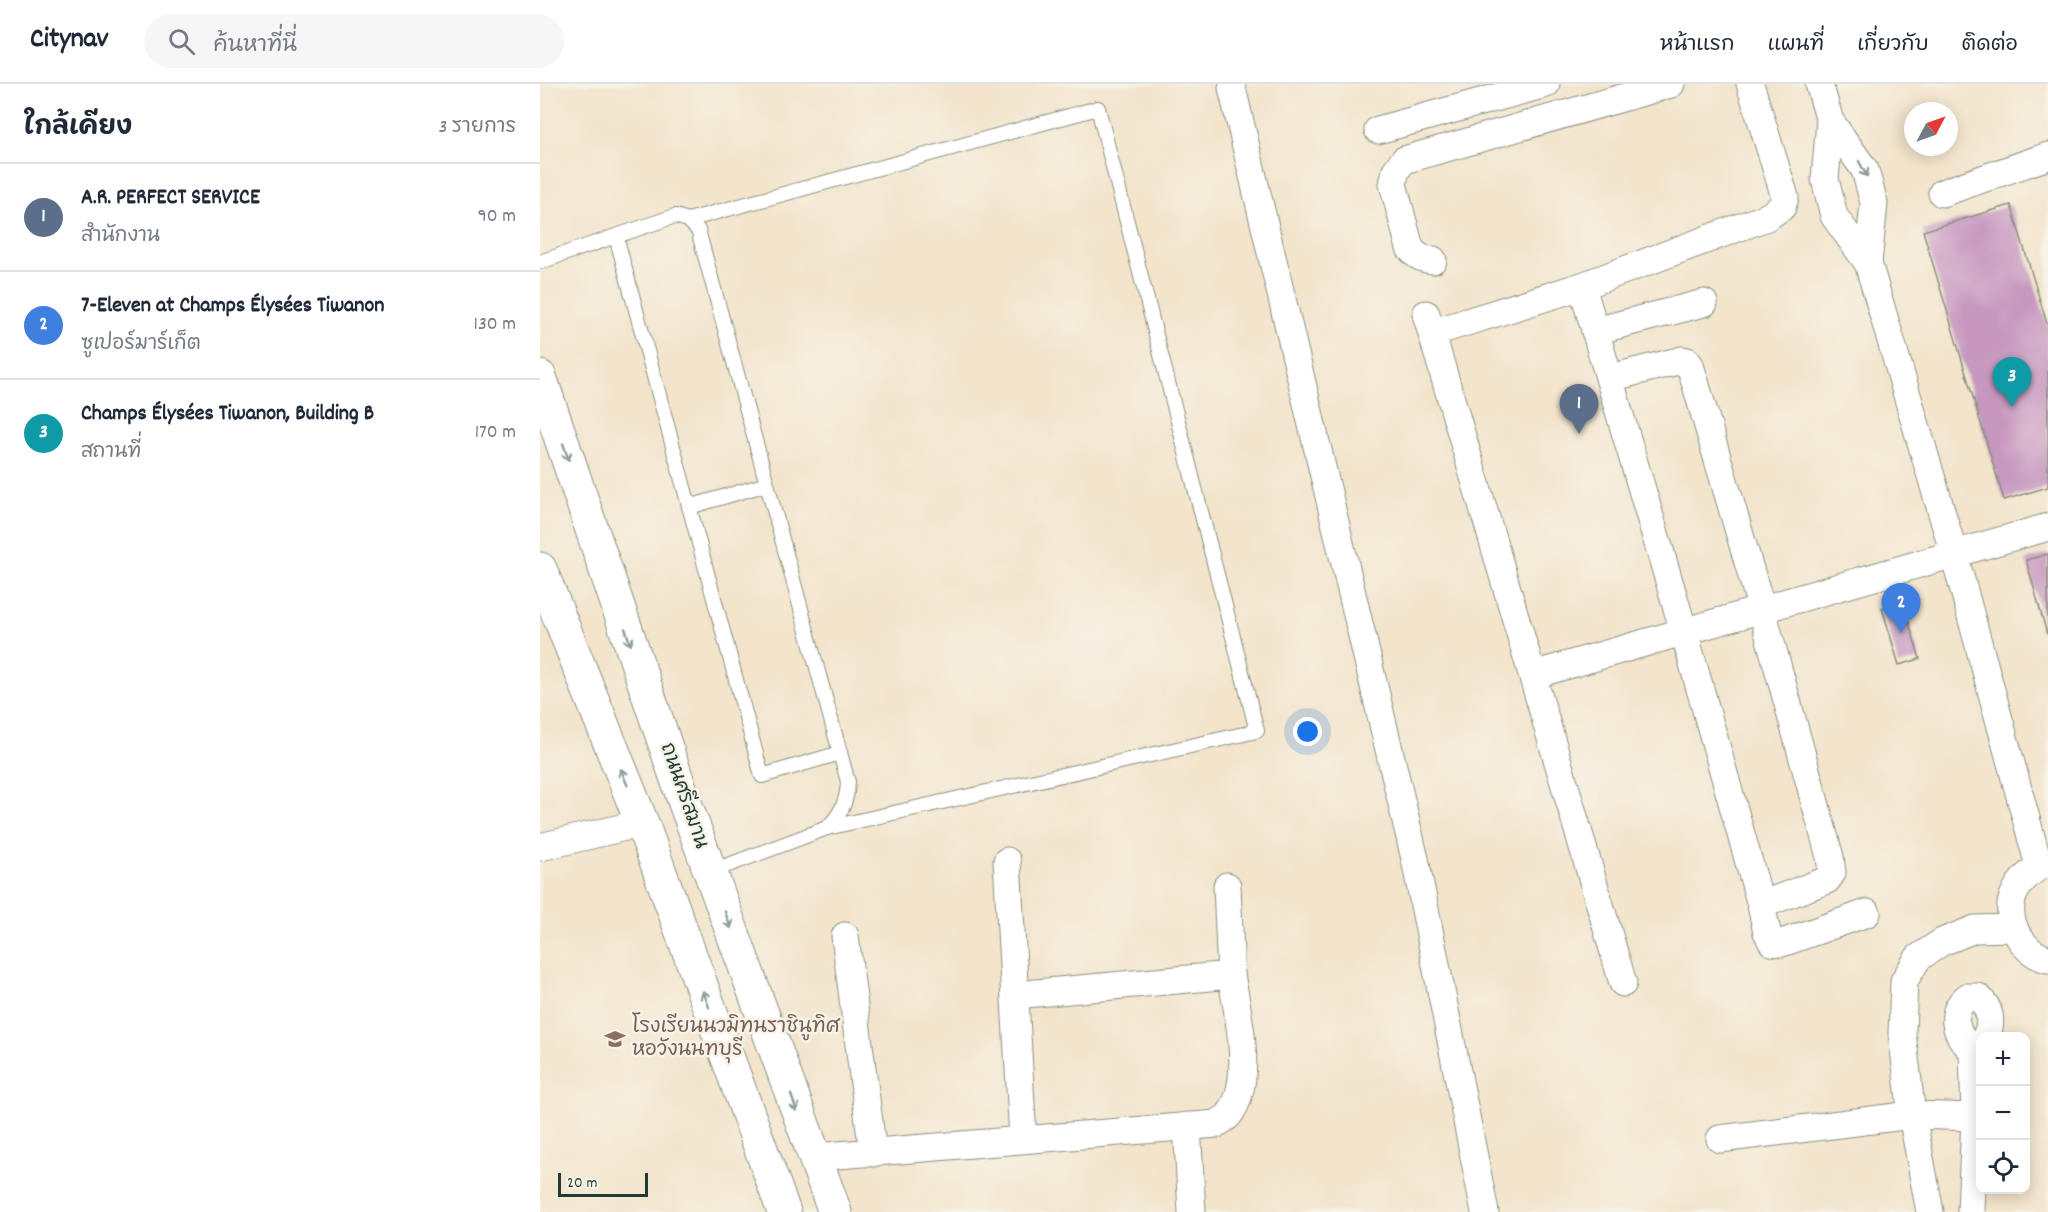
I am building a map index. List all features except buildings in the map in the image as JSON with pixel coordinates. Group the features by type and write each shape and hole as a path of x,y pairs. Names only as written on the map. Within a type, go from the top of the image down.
{"main road":[{"name":"ถนนศรีสมาน","path":"540,377 710,872 835,1209"},
{"path":"540,569 642,823 784,1212"}],"street":[{"path":"1378,130 1546,84"},
{"path":"1433,260 1415,256 1410,248 1392,184 1396,170 1404,160 1671,84"},
{"path":"1623,982 1432,322 1582,286 1767,217 1782,207 1785,197 1750,84"},
{"path":"1819,84 1830,121 1865,170 1874,203 1868,263"},
{"path":"1232,88 1414,859 1485,1212"},
{"path":"1830,121 1825,179 1834,216 1868,263 2044,865 2021,882 2011,904 2014,928 2027,948 2048,959"},
{"path":"1942,193 2048,156"},
{"path":"1582,286 1684,632 1767,932 1772,942 1782,943 1867,913"},
{"path":"1594,331 1704,303"},
{"path":"1610,378 1682,360 1687,361 1690,365 1762,610 1830,857 1832,873 1827,880 1761,905"},
{"path":"1533,675 2048,527"},
{"path":"540,848 642,823"},
{"path":"1007,861 1023,1139"},
{"path":"814,1157 1217,1124 1228,1116 1240,1092 1243,1068 1242,1038 1231,975 1227,886"},
{"path":"1930,1212 1912,1115 1902,1033 1904,981 1918,958 1942,942 1975,929 2014,928"},
{"path":"845,936 873,1153"},
{"path":"1015,994 1231,975"},
{"path":"1971,1212 1977,1086"},
{"path":"1720,1139 1912,1115 1975,1117"},
{"path":"1187,1126 1192,1212"}],"lane":[{"path":"688,220 1098,108 1257,731 827,828 710,872"},
{"path":"540,262 675,216 688,220 698,230 848,782 847,797 840,815 827,828"},
{"path":"616,236 762,776 840,753"},
{"path":"688,507 767,484"}],"place":[{"name":"Champs Élysées Tiwanon, Building B","path":"2012,407"},
{"name":"A.R. PERFECT SERVICE","path":"1579,434"},
{"name":"7-Eleven at Champs Élysées Tiwanon","path":"1901,633"},
{"name":"โรงเรียนนวมิทนราชินูทิศ หอวังนนทบุรี","path":"615,1039"}]}
